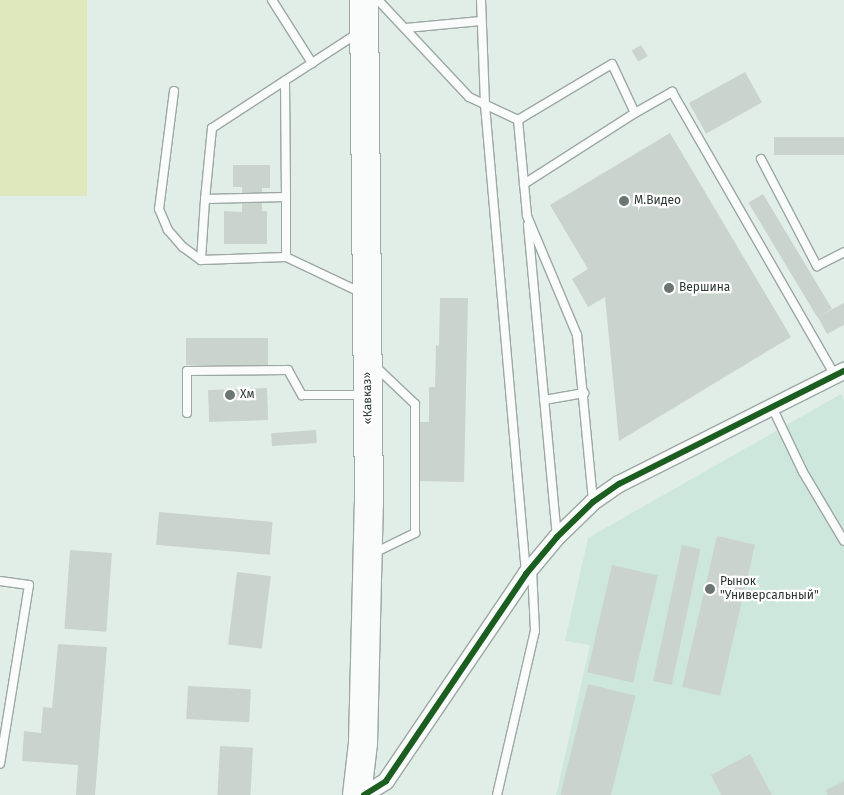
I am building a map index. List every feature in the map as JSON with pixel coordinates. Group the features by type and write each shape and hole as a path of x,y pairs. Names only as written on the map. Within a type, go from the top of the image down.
{"highway":[{"name":"«Кавказ»","path":"357,795 362,743 367,556 368,395 364,0"}],"street":[{"path":"364,795 386,781 529,571 557,536 594,502 619,484 840,373"}],"lane":[{"path":"272,0 312,64"},
{"path":"378,0 469,98 518,120"},
{"path":"481,0 485,105 536,632 497,795"},
{"path":"406,28 481,21"},
{"path":"201,260 204,199 212,128 364,30"},
{"path":"518,120 612,64 635,113"},
{"path":"285,81 286,257"},
{"path":"174,91 158,210 168,230 183,248 201,260 286,257 367,295"},
{"path":"524,184 635,113 672,92 840,373"},
{"path":"518,120 557,536"},
{"path":"761,159 817,266 844,252"},
{"path":"204,199 286,197"},
{"path":"527,216 577,335 594,502"},
{"path":"367,358 415,404 416,533 367,556"},
{"path":"187,413 187,371 288,370 302,395 368,395"},
{"path":"544,400 584,393"},
{"path":"772,407 803,472 844,541"},
{"path":"0,581 29,585 0,764"}],"shaded area":[{"name":"Рынок \"Универсальный\"","path":"841,394 844,400 844,795 556,795 590,645 565,641 588,538"}],"green space":[{"path":"0,0 87,0 87,196 0,196"}],"building":[{"path":"641,45 648,56 639,62 632,51"},
{"path":"745,72 762,103 706,134 689,103"},
{"name":"Вершина","path":"670,133 791,337 619,441 605,297 588,307 572,279 588,269 550,205"},
{"path":"774,137 844,137 844,155 774,155"},
{"path":"233,165 270,165 270,188 262,188 262,211 267,211 267,244 224,244 224,211 242,212 242,187 233,187"},
{"path":"763,194 832,309 817,318 748,203"},
{"path":"440,298 468,298 464,482 417,481 418,422 429,422 429,387 435,387 436,345 439,346"},
{"path":"844,303 844,325 827,334 818,317"},
{"path":"186,338 268,338 268,365 186,365"},
{"path":"267,388 268,420 209,422 208,390"},
{"path":"316,430 317,443 272,446 271,433"},
{"path":"159,512 273,522 270,555 156,545"},
{"path":"717,536 755,545 720,696 682,687"},
{"path":"682,545 701,549 672,685 653,681"},
{"path":"70,550 112,553 106,632 64,629"},
{"path":"612,565 658,576 633,683 587,672"},
{"path":"237,572 271,576 262,649 228,644"},
{"path":"58,644 107,647 95,795 76,795 78,765 22,761 24,731 41,733 43,707 52,708"},
{"path":"588,684 636,696 611,795 560,795"},
{"path":"188,686 251,689 249,722 186,719"},
{"path":"220,746 253,748 250,795 217,795"},
{"path":"750,754 772,795 721,795 711,775"},
{"path":"844,781 844,795 828,795 826,790"}],"cycle path":[{"path":"364,795 386,781 526,574 557,537 593,502 619,484 844,371"}],"place":[{"name":"М.Видео","path":"624,201"},
{"name":"Вершина","path":"669,288"},
{"name":"Хм","path":"230,395"},
{"name":"Рынок \"Универсальный\"","path":"710,589"}]}
